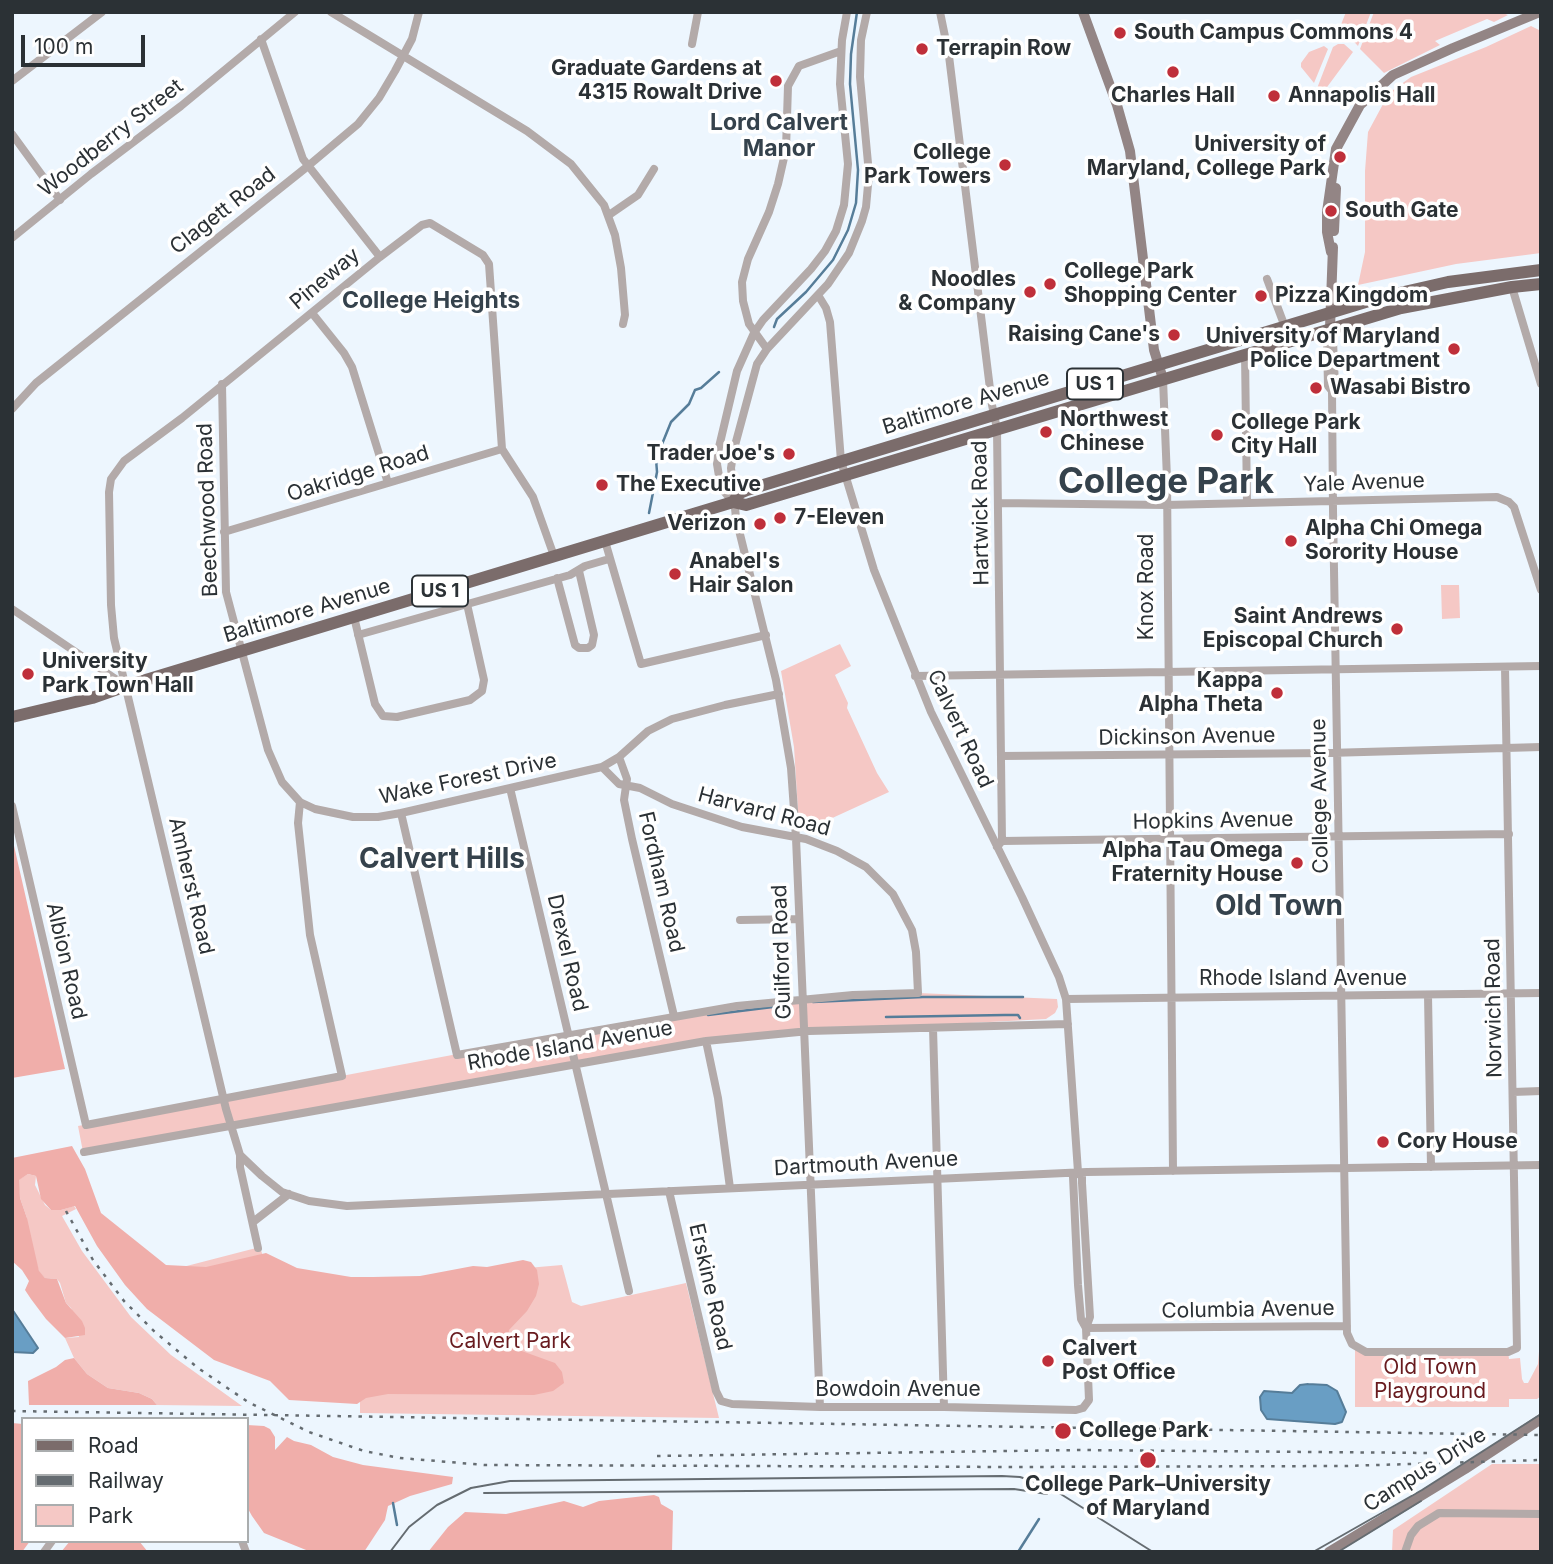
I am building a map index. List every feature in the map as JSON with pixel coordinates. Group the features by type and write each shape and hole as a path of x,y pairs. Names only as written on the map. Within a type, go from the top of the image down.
{"main road":[{"name":"Baltimore Avenue","path":"12,717 82,701 126,683 242,651 733,502 743,492 1329,312 1448,282 1541,270"},
{"name":"Baltimore Avenue","path":"733,502 747,505 1245,354 1329,333 1409,306 1541,284"}],"street":[{"path":"12,82 102,12"},
{"name":"Woodberry Street","path":"12,238 84,179 181,106 295,12"},
{"path":"331,12 404,54 549,145 582,176 609,215 620,254 625,315 623,324"},
{"name":"Clagett Road","path":"12,409 36,383 346,136 371,109 404,54 412,39 419,12"},
{"path":"692,44 698,12"},
{"path":"733,502 719,485 717,464 737,371 754,333 818,261 841,218 848,177 841,102 841,51 847,12"},
{"path":"733,502 731,468 734,449 753,376 767,349 828,284 849,253 866,207 869,161 860,77 861,40 867,12"},
{"name":"Hartwick Road","path":"940,12 949,55 993,415 997,429 1000,844"},
{"name":"Knox Road","path":"1083,12 1130,150 1154,350 1163,379 1166,444 1173,1171"},
{"path":"1329,333 1331,252 1342,139 1353,113 1385,81 1417,64 1540,12"},
{"path":"261,39 295,139 308,166 380,257"},
{"path":"767,349 754,333 745,311 742,282 748,259 778,184 786,149 786,95 790,79 799,66 841,51"},
{"path":"12,134 60,200"},
{"path":"609,215 638,195 654,169"},
{"name":"Pineway","path":"126,683 111,615 111,479 124,461 422,225 430,223 486,257 491,269 502,449 533,497 554,556"},
{"path":"1267,279 1285,327"},
{"path":"1513,287 1541,384"},
{"name":"Calvert Road","path":"818,295 830,322 841,461 874,570 915,676 1000,844 1066,999 1078,1172 1082,1177 1090,1317 1086,1328 1089,1400 1086,1406"},
{"path":"312,313 339,346 352,368 388,483"},
{"name":"College Avenue","path":"1329,333 1347,1326"},
{"path":"1245,354 1247,503"},
{"name":"Beechwood Road","path":"222,384 226,593 268,750 282,782 300,802"},
{"name":"Oakridge Road","path":"224,531 502,449"},
{"name":"Yale Avenue","path":"998,503 1166,505 1484,496 1503,498 1514,508 1541,590"},
{"name":"Guilford Road","path":"733,502 766,635 790,759 796,838 820,1408"},
{"path":"605,541 641,664 766,635"},
{"name":"Baltimore Avenue","path":"358,635 557,578 609,559"},
{"path":"557,578 575,645 587,648 592,645 594,635 579,570"},
{"path":"354,617 374,704 383,716 397,717 470,700 482,691 484,680 467,604"},
{"path":"12,609 126,683"},
{"path":"92,661 121,663"},
{"path":"915,676 1541,666"},
{"name":"Norwich Road","path":"1505,667 1517,1348"},
{"name":"Amherst Road","path":"126,683 230,1125"},
{"path":"626,786 627,779 620,757 648,731 672,719 779,694"},
{"name":"Dickinson Avenue","path":"1001,756 1337,753 1541,747"},
{"name":"Wake Forest Drive","path":"300,802 315,809 353,817 379,817 603,767 620,757"},
{"name":"Fordham Road","path":"603,767 619,784 626,786 624,800 632,839 674,1016"},
{"name":"Harvard Road","path":"626,786 640,788 672,804 710,818 806,839 852,858 874,873 893,894 912,930 918,993"},
{"name":"Drexel Road","path":"510,788 629,1291"},
{"path":"223,1099 342,1076 310,935 298,823 300,802"},
{"name":"Albion Road","path":"12,806 86,1125 223,1099"},
{"name":"Rhode Island Avenue","path":"401,813 457,1055 568,1033 737,1006 853,995 918,993"},
{"name":"Hopkins Avenue","path":"1000,844 1509,834"},
{"path":"740,920 798,919"},
{"name":"Rhode Island Avenue","path":"1066,999 1541,993"},
{"path":"1428,995 1431,1167"},
{"name":"Rhode Island Avenue","path":"83,1152 575,1062 706,1041 803,1031 1068,1024"},
{"path":"933,1028 944,1407"},
{"path":"706,1041 718,1098 730,1188"},
{"path":"1513,1092 1541,1091"},
{"name":"Dartmouth Avenue","path":"230,1125 240,1155 271,1184 309,1201 347,1206 1078,1172 1541,1165"},
{"path":"240,1155 240,1167 258,1248"},
{"name":"Erskine Road","path":"669,1191 716,1391"},
{"path":"253,1222 289,1194"},
{"name":"Columbia Avenue","path":"1086,1328 1347,1326 1352,1344 1366,1352 1508,1352 1517,1348"},
{"name":"Bowdoin Avenue","path":"716,1391 721,1401 726,1403 820,1408 1076,1410 1086,1406"},
{"name":"Campus Drive","path":"1329,1552 1541,1419"},
{"path":"1405,1552 1411,1535 1418,1526 1439,1513 1541,1514"}],"green space":[{"path":"1346,12 1371,12 1358,46 1340,27"},
{"path":"1374,12 1500,12 1508,15 1494,22 1487,19 1435,41 1440,45 1384,73 1360,49"},
{"path":"1531,26 1541,31 1541,253 1456,264 1358,285 1365,252 1368,132 1389,93 1411,77"},
{"path":"1344,44 1353,52 1316,102 1316,91 1333,47"},
{"path":"1324,46 1328,49 1314,83 1301,67 1301,63 1309,52"},
{"path":"1441,585 1459,585 1460,618 1442,619"},
{"path":"840,644 851,666 835,675 877,773 889,792 804,831 799,826 794,747 781,671"},
{"path":"12,837 65,1069 12,1078"},
{"path":"918,993 1057,999 1058,1007 1055,1013 1046,1019 825,1027 706,1039 83,1152 78,1126 568,1033 737,1006"},
{"path":"72,1146 85,1169 101,1213 166,1265 206,1267 266,1253 297,1268 351,1277 373,1277 420,1276 473,1266 487,1267 523,1260 531,1262 537,1270 539,1284 536,1296 527,1311 509,1330 508,1338 519,1350 555,1363 562,1372 564,1383 553,1391 534,1395 388,1394 366,1398 357,1404 289,1400 270,1381 214,1360 147,1309 125,1285 97,1246 75,1206 51,1210 41,1199 36,1176 28,1174 19,1180 20,1198 39,1271 45,1278 57,1279 66,1303 85,1328 85,1335 65,1338 31,1299 25,1290 29,1281 12,1261 12,1158"},
{"path":"28,1174 36,1176 35,1185 45,1205 51,1210 74,1206 76,1209 62,1216 82,1251 131,1317 171,1355 242,1406 157,1405 152,1399 139,1393 108,1388 87,1374 74,1358 65,1338 79,1337 60,1283 57,1279 45,1278 39,1272 20,1198 18,1180"},
{"name":"Calvert Park","path":"260,1247 268,1272 353,1283 562,1265 572,1302 581,1306 686,1283 719,1418 360,1413 360,1347 175,1269"},
{"name":"Old Town Playground","path":"1541,1326 1541,1396 1537,1399 1509,1399 1509,1407 1355,1407 1355,1348 1508,1352 1509,1359 1520,1358 1522,1379 1524,1383 1528,1383 1538,1364"},
{"path":"74,1358 87,1374 108,1388 139,1393 152,1399 157,1405 29,1405 28,1381 65,1360"},
{"path":"12,1423 21,1424 21,1543 29,1543 22,1552 12,1552"},
{"path":"248,1425 270,1429 275,1437 275,1450 287,1437 311,1445 333,1457 363,1465 453,1477 452,1484 410,1496 388,1506 385,1520 364,1552 311,1552 264,1533 248,1509"},
{"path":"1492,1464 1541,1464 1541,1552 1392,1552 1393,1530"},
{"path":"654,1495 659,1497 661,1504 673,1511 672,1552 428,1552 448,1527 465,1512 506,1514 564,1501 583,1507 599,1501"},
{"path":"68,1543 141,1543 148,1552 61,1552"}],"water":[{"path":"12,1309 38,1348 33,1353 12,1352"},
{"path":"1300,1385 1327,1385 1337,1391 1346,1412 1342,1422 1335,1424 1267,1419 1261,1410 1260,1397 1264,1391 1292,1393"}],"waterway":[{"path":"774,327 777,319 806,292 833,260 848,230 856,203 858,170 850,84 857,12"},
{"path":"649,513 657,472 656,459 671,422 689,404 695,390 719,372"},
{"path":"813,1002 923,997 1023,997"},
{"path":"708,1015 789,1005"},
{"path":"886,1017 1018,1015 1020,1018"},
{"path":"393,1503 397,1525"},
{"path":"1018,1552 1039,1519"}],"tram line":[{"path":"1313,1552 1422,1490 1541,1414"},
{"path":"390,1552 409,1527 437,1505 471,1488 510,1481 1002,1476 1020,1477 1048,1486 1153,1552"},
{"path":"484,1493 1014,1489 1047,1494"},
{"path":"1338,1552 1421,1501"}],"railway":[{"path":"66,1211 93,1260 124,1301 155,1332 198,1368 248,1402 309,1432 364,1451 400,1458 485,1465 1010,1467 1345,1466 1541,1460"},
{"path":"12,1411 1541,1435"},
{"path":"657,1456 1079,1450 1431,1453"}],"place":[{"name":"South Campus Commons 4","path":"1120,33"},
{"name":"Terrapin Row","path":"922,49"},
{"name":"Charles Hall","path":"1173,72"},
{"name":"Graduate Gardens at 4315 Rowalt Drive","path":"776,81"},
{"name":"Annapolis Hall","path":"1274,96"},
{"name":"University of Maryland, College Park","path":"1340,157"},
{"name":"College Park Towers","path":"1005,165"},
{"name":"South Gate","path":"1331,211"},
{"name":"College Park Shopping Center","path":"1050,284"},
{"name":"Noodles & Company","path":"1030,292"},
{"name":"Pizza Kingdom","path":"1261,296"},
{"name":"Raising Cane's","path":"1174,335"},
{"name":"University of Maryland Police Department","path":"1454,349"},
{"name":"Wasabi Bistro","path":"1316,388"},
{"name":"Northwest Chinese","path":"1046,432"},
{"name":"College Park City Hall","path":"1217,435"},
{"name":"Trader Joe's","path":"789,454"},
{"name":"The Executive","path":"602,485"},
{"name":"7-Eleven","path":"780,518"},
{"name":"Verizon","path":"760,524"},
{"name":"Alpha Chi Omega Sorority House","path":"1291,541"},
{"name":"Anabel's Hair Salon","path":"675,574"},
{"name":"Saint Andrews Episcopal Church","path":"1397,629"},
{"name":"University Park Town Hall","path":"28,674"},
{"name":"Kappa Alpha Theta","path":"1277,693"},
{"name":"Alpha Tau Omega Fraternity House","path":"1297,863"},
{"name":"Cory House","path":"1383,1142"},
{"name":"Calvert Post Office","path":"1048,1361"},
{"name":"College Park","path":"1063,1431"},
{"name":"College Park–University of Maryland","path":"1148,1460"}],"district":[{"name":"Lord Calvert Manor","path":"779,136"},
{"name":"College Heights","path":"431,301"},
{"name":"College Park","path":"1166,482"},
{"name":"Calvert Hills","path":"442,860"},
{"name":"Old Town","path":"1279,907"}]}
